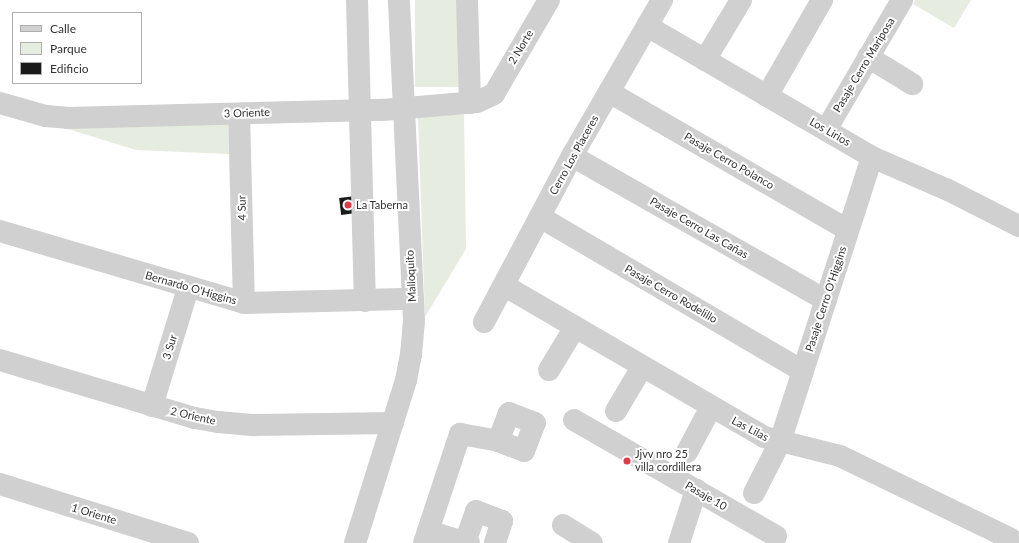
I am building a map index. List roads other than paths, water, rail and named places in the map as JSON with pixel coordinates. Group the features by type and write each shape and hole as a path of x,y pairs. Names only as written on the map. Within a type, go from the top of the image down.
{"street":[{"path":"357,0 364,301"},
{"name":"Malloquito","path":"355,543 393,423 411,355 412,299 399,0"},
{"path":"467,0 470,103"},
{"name":"2 Norte","path":"494,94 549,0"},
{"name":"Cerro Los Placeres","path":"484,322 505,286 572,156 662,0"},
{"path":"705,60 741,0"},
{"path":"767,96 822,0"},
{"name":"Pasaje Cerro Mariposa","path":"826,130 902,0"},
{"name":"Los Lirios","path":"647,26 872,157 948,190 1019,226"},
{"path":"868,57 912,84"},
{"name":"Pasaje Cerro Polanco","path":"609,92 848,230"},
{"name":"3 Oriente","path":"0,103 41,115 67,118 403,108 470,103 494,94"},
{"name":"4 Sur","path":"239,114 244,303"},
{"name":"Pasaje Cerro Las Cañas","path":"572,156 826,300"},
{"name":"Pasaje Cerro O'Higgins","path":"754,493 780,442 872,157"},
{"name":"Pasaje Cerro Rodelillo","path":"540,217 803,371"},
{"name":"Bernardo O'Higgins","path":"0,231 188,288 244,303 412,299"},
{"name":"Las Lilas","path":"505,286 757,434 780,442 804,446 840,456 1013,535"},
{"name":"3 Sur","path":"152,406 188,288"},
{"path":"549,370 575,327"},
{"name":"2 Oriente","path":"0,360 195,418 236,424 393,423"},
{"path":"616,410 642,366"},
{"path":"687,452 711,407"},
{"name":"Pasaje 10","path":"574,420 776,536"},
{"path":"494,543 502,521 476,511 467,542 426,537 460,434 498,441"},
{"name":"1 Oriente","path":"0,484 188,543"},
{"path":"679,543 696,490"},
{"path":"563,525 592,543"}],"place":[{"name":"La Taberna","path":"348,205"},
{"name":"Jjvv nro 25 villa cordillera","path":"627,461"}]}
